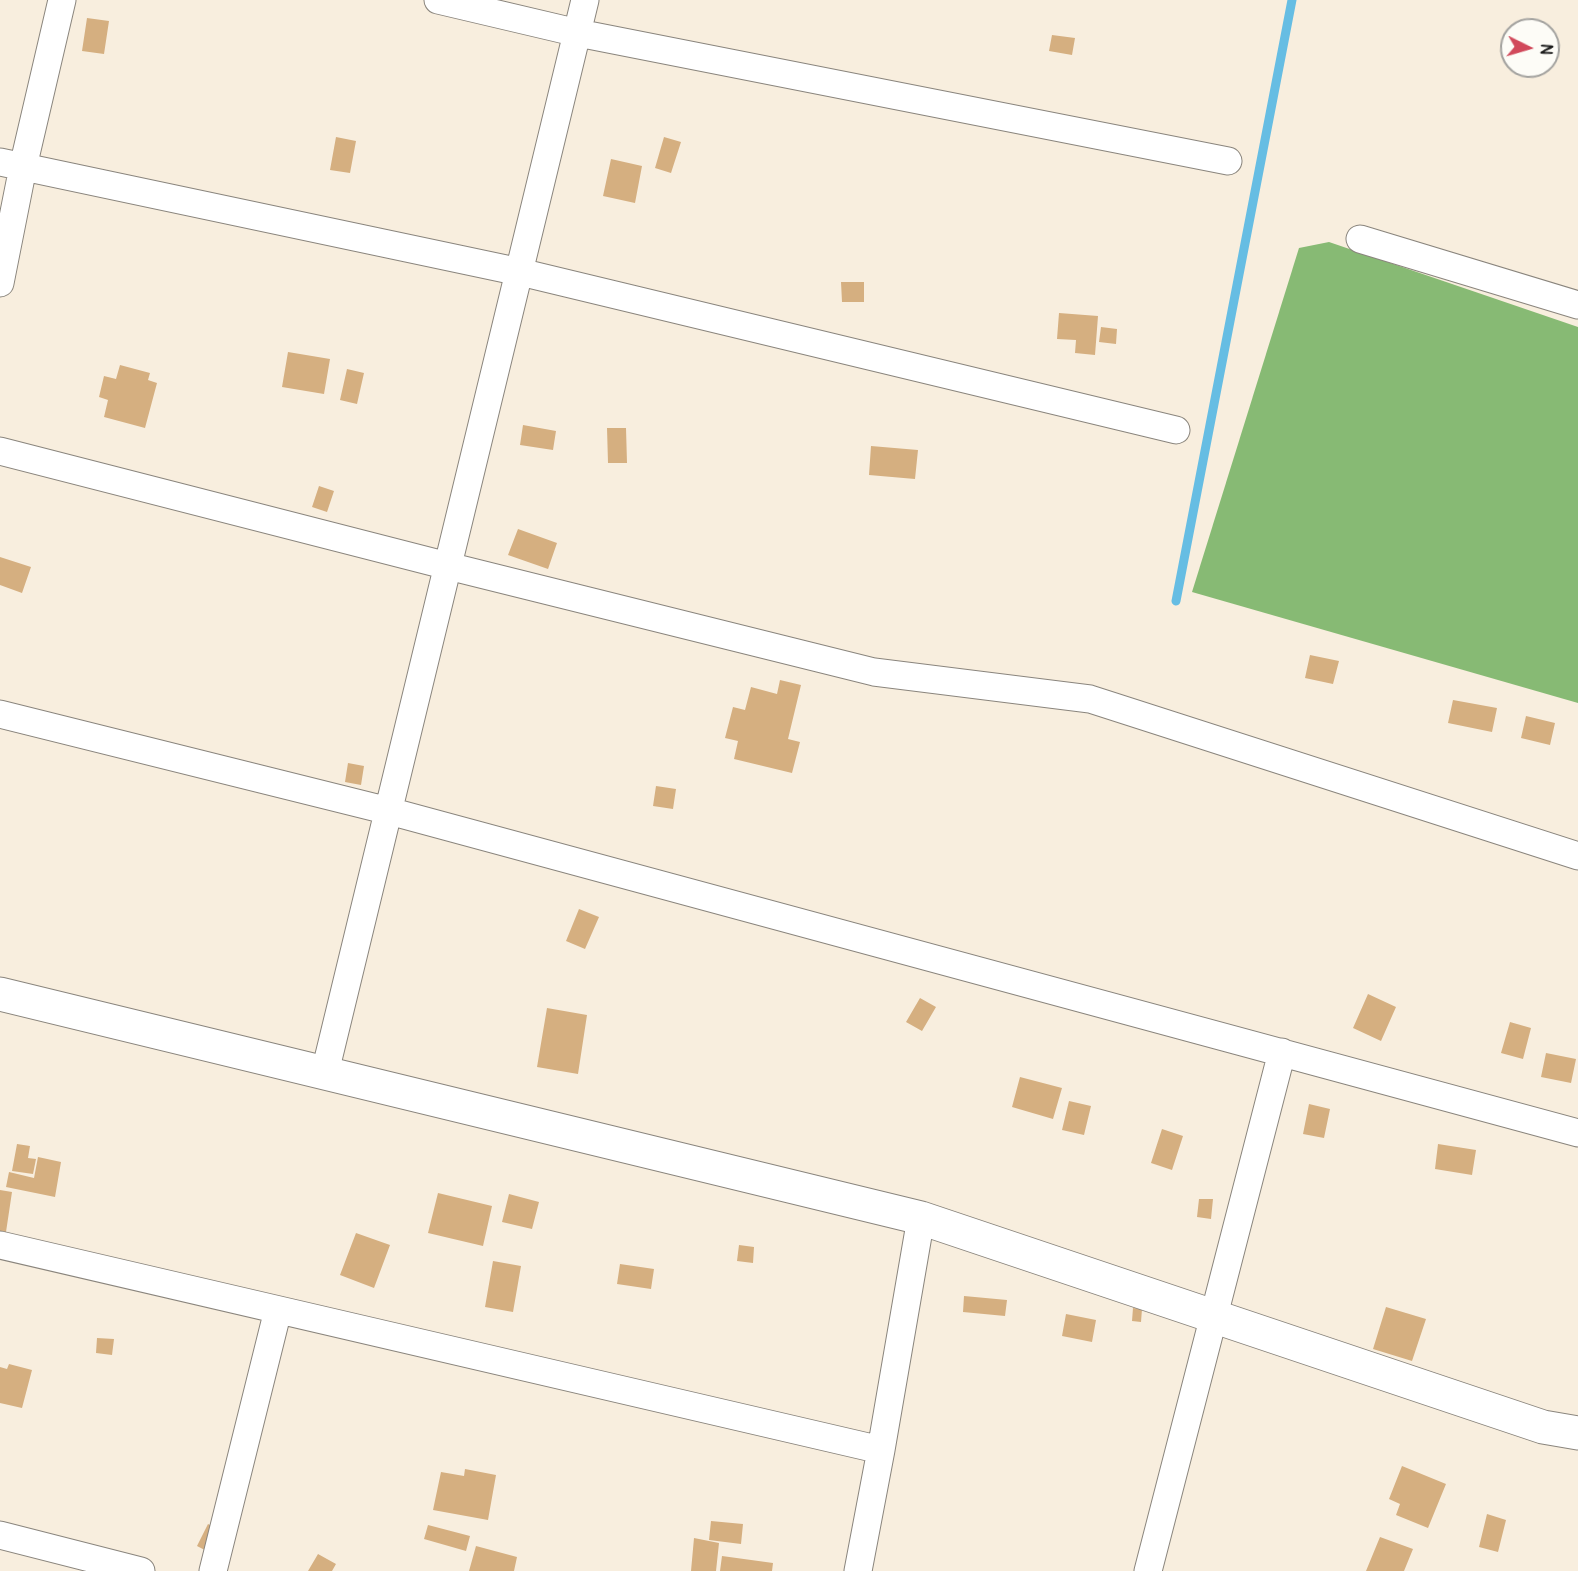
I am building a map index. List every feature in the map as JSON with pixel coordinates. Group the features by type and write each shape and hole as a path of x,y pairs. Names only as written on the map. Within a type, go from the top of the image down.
{"street":[{"path":"0,283 12,164 62,0"},
{"path":"438,0 578,33 1228,161"},
{"path":"325,1072 585,0"},
{"path":"12,164 520,272 1176,430"},
{"path":"1360,239 1578,305"},
{"path":"0,451 874,672 1090,699 1578,856"},
{"path":"0,714 389,811 1578,1132"},
{"path":"0,994 921,1218 1543,1427 1578,1433"},
{"path":"1148,1571 1282,1052"},
{"path":"858,1571 921,1218"},
{"path":"0,1245 881,1450"},
{"path":"213,1571 278,1310"},
{"path":"0,1535 141,1571"}],"green space":[{"path":"1329,242 1578,327 1578,703 1192,592 1299,248"}],"building":[{"path":"87,18 109,21 104,54 82,51"},
{"path":"1052,35 1075,38 1072,55 1049,51"},
{"path":"336,137 356,141 350,173 330,170"},
{"path":"664,137 681,142 671,173 655,168"},
{"path":"611,159 642,166 635,203 603,196"},
{"path":"841,282 864,282 864,302 842,302"},
{"path":"1059,313 1098,316 1095,355 1075,353 1076,340 1057,339"},
{"path":"1101,327 1117,329 1116,344 1099,342"},
{"path":"288,352 330,359 324,394 282,387"},
{"path":"120,365 150,373 148,380 157,383 145,428 104,417 108,400 99,397 104,376 116,379"},
{"path":"347,369 364,373 357,404 340,400"},
{"path":"523,425 556,431 553,450 520,445"},
{"path":"607,428 626,428 627,463 608,463"},
{"path":"871,446 918,450 915,479 869,475"},
{"path":"319,486 334,491 327,512 312,507"},
{"path":"518,529 557,543 548,569 508,555"},
{"path":"0,557 31,567 22,593 0,585"},
{"path":"1310,655 1339,661 1333,684 1305,678"},
{"path":"780,680 801,685 788,739 800,742 792,773 734,759 738,741 725,738 733,707 745,710 751,687 777,694"},
{"path":"1453,700 1497,708 1492,732 1448,723"},
{"path":"1526,716 1555,723 1550,745 1521,738"},
{"path":"348,763 364,766 361,785 345,782"},
{"path":"656,786 676,789 673,809 653,806"},
{"path":"579,909 599,917 585,949 566,941"},
{"path":"1368,994 1396,1007 1381,1041 1353,1028"},
{"path":"920,998 936,1007 922,1031 906,1022"},
{"path":"547,1008 587,1015 578,1074 537,1067"},
{"path":"1510,1022 1531,1028 1523,1059 1501,1053"},
{"path":"1546,1053 1576,1059 1571,1083 1541,1077"},
{"path":"1020,1077 1062,1088 1053,1119 1012,1107"},
{"path":"1069,1101 1091,1106 1084,1135 1062,1130"},
{"path":"1309,1104 1330,1109 1324,1138 1303,1134"},
{"path":"1162,1129 1183,1136 1172,1170 1151,1163"},
{"path":"17,1144 30,1146 28,1158 36,1159 33,1174 12,1171"},
{"path":"1438,1144 1476,1150 1472,1175 1435,1169"},
{"path":"38,1157 61,1162 55,1197 6,1187 9,1172 34,1178"},
{"path":"0,1190 12,1192 6,1232 0,1231"},
{"path":"438,1193 492,1206 483,1246 428,1233"},
{"path":"509,1194 539,1202 532,1229 502,1222"},
{"path":"1199,1199 1213,1199 1211,1219 1197,1217"},
{"path":"356,1233 390,1245 374,1288 340,1275"},
{"path":"739,1245 754,1247 753,1263 737,1261"},
{"path":"493,1261 521,1266 513,1312 485,1307"},
{"path":"620,1264 654,1269 651,1289 617,1284"},
{"path":"964,1296 1007,1300 1005,1316 963,1312"},
{"path":"1386,1307 1426,1319 1412,1361 1373,1349"},
{"path":"1133,1308 1142,1309 1141,1322 1132,1321"},
{"path":"1066,1314 1096,1320 1092,1342 1062,1336"},
{"path":"97,1338 114,1339 112,1355 96,1353"},
{"path":"9,1364 32,1370 22,1408 0,1403 0,1367 7,1369"},
{"path":"1402,1466 1446,1484 1428,1528 1396,1515 1400,1504 1389,1499"},
{"path":"465,1469 496,1475 488,1520 433,1510 441,1472 464,1476"},
{"path":"1487,1514 1506,1520 1498,1552 1479,1547"},
{"path":"711,1521 743,1524 741,1544 709,1540"},
{"path":"208,1524 235,1538 224,1560 197,1546"},
{"path":"428,1525 470,1536 466,1551 424,1539"},
{"path":"1380,1537 1413,1549 1404,1571 1366,1571"},
{"path":"694,1538 719,1543 716,1571 691,1571"},
{"path":"476,1546 517,1557 514,1571 469,1571"},
{"path":"318,1554 336,1564 332,1571 308,1571"},
{"path":"722,1556 773,1563 772,1571 720,1571"}],"waterway":[{"path":"1176,601 1292,0"}]}
